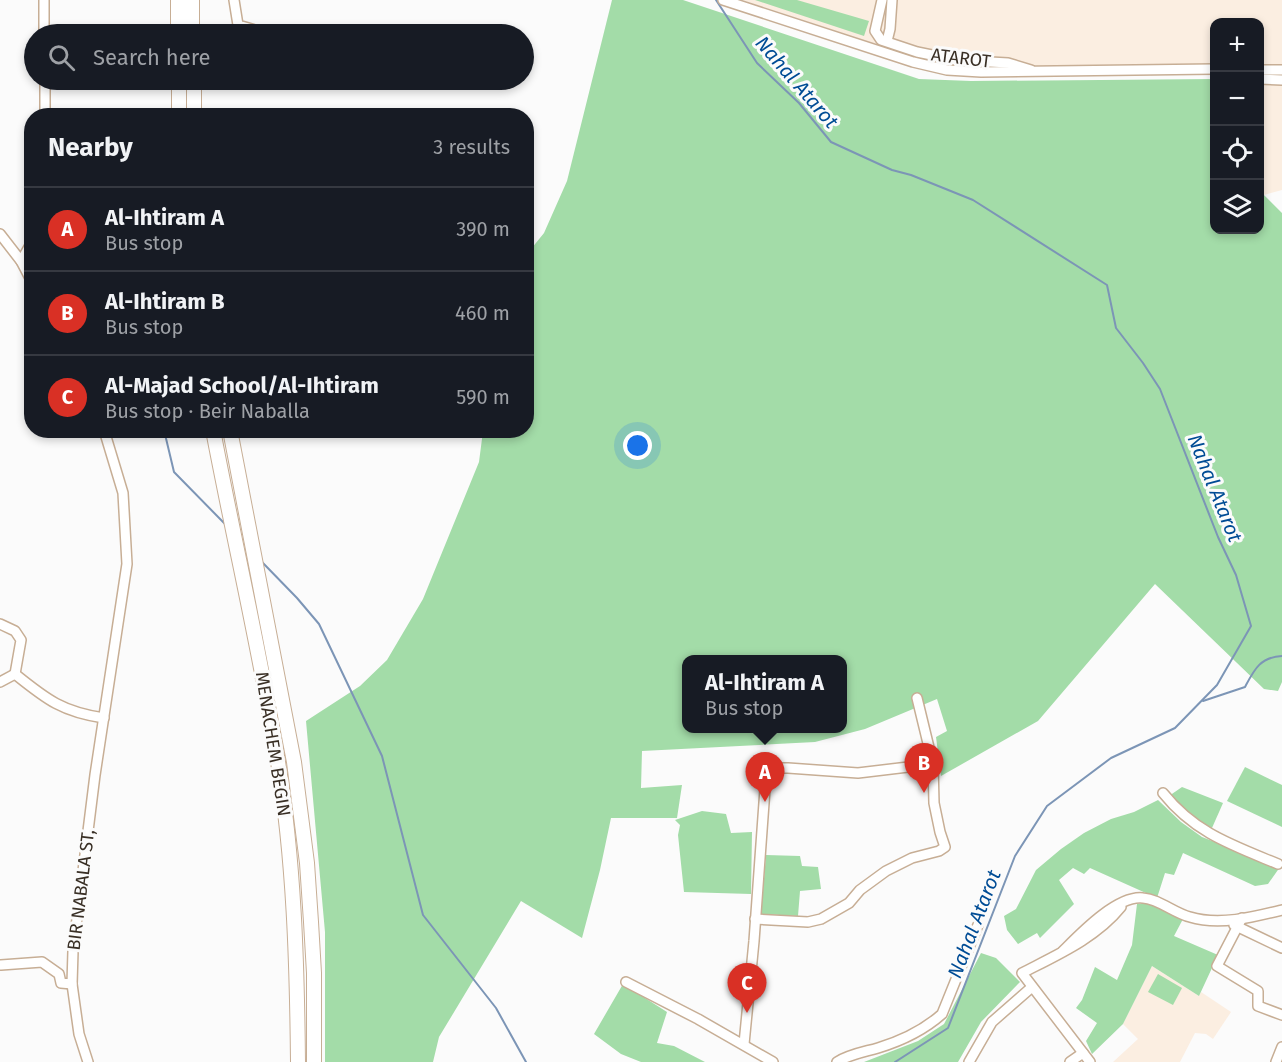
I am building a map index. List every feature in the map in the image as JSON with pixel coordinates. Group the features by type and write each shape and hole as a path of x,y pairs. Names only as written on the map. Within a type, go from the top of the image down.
{"highway":[{"path":"178,0 178,24"},
{"path":"192,0 192,24"},
{"path":"178,90 179,108"},
{"path":"194,90 194,108"},
{"name":"MENACHEM BEGIN","path":"215,438 278,763 295,924 298,1062"},
{"name":"MENACHEM BEGIN","path":"232,438 294,762 307,863 314,973 314,1062"}],"street":[{"path":"44,0 44,24"},
{"path":"234,0 238,24"},
{"path":"723,0 913,62 947,70 1036,72 1210,69"},
{"path":"882,0 875,31 881,40 887,41 892,0"},
{"name":"ATAROT","path":"887,41 917,52 956,60 1008,63 1036,72"},
{"path":"1170,69 1210,73"},
{"path":"1264,70 1282,70"},
{"path":"1264,79 1282,80"},
{"path":"45,90 45,108"},
{"path":"0,234 24,267"},
{"path":"21,261 24,256"},
{"name":"BIR NABALA ST,","path":"88,1062 79,1034 72,984 73,951 94,775 127,564 123,493 106,438"},
{"path":"0,624 15,631 21,640 15,674"},
{"path":"15,674 46,700 78,714 104,718"},
{"path":"0,682 15,674"},
{"path":"755,919 808,922 821,919 849,903 860,890 886,871 912,858 939,851 945,847 934,803 933,764 917,698"},
{"path":"744,1044 765,789 771,768 858,773 933,764"},
{"path":"1163,793 1194,825 1278,864"},
{"path":"1090,1062 1022,974 1063,951 1110,920 1125,901 1142,898 1189,917 1240,923 1282,948"},
{"path":"1282,910 1240,923 1217,966 1258,991 1258,1006 1282,1015"},
{"path":"837,1062 879,1048 916,1032 942,1014 978,925"},
{"path":"1,965 42,962 59,974 61,983 72,984"},
{"path":"626,982 744,1044 773,1062"},
{"path":"969,1062 992,1022 1032,987"},
{"path":"1276,1062 1282,1047"},
{"path":"1070,1062 1083,1053"}],"shaded area":[{"path":"742,0 1282,0 1282,66 1264,66 1264,18 1210,18 1210,66 942,66"},
{"path":"1264,82 1282,83 1282,190 1264,195"},
{"path":"1152,966 1199,996 1201,992 1231,1012 1213,1039 1206,1034 1195,1033 1180,1062 1113,1062 1138,1039 1123,1024"}],"green space":[{"path":"612,0 683,0 919,79 971,81 1210,79 1210,234 1264,234 1264,195 1282,213 1282,682 1278,691 1264,689 1155,584 1038,721 941,776 936,737 947,731 937,699 865,729 815,742 642,751 641,788 682,785 677,818 611,818 582,938 521,901 439,1037 433,1062 325,1062 325,932 306,721 360,686 387,660 423,599 479,462 482,438 534,438 534,245 544,233 567,181"},
{"path":"755,0 797,0 869,21 864,36"},
{"path":"1245,767 1282,785 1282,827 1227,801"},
{"path":"1182,787 1223,803 1212,828 1197,822 1169,796"},
{"path":"1158,800 1181,822 1202,837 1280,867 1268,884 1255,886 1183,853 1174,875 1165,873 1157,898 1090,868 1084,874 1073,868 1059,880 1074,904 1040,938 1037,933 1018,944 1007,930 1004,916 1016,909 1036,870 1084,833"},
{"path":"702,811 726,814 731,833 752,832 751,894 684,892 678,835 680,825 675,820"},
{"path":"766,855 800,856 802,866 818,867 821,889 800,891 798,916 761,914"},
{"path":"1146,903 1183,919 1174,936 1218,955 1199,996 1152,966 1123,1024 1092,1054 1086,1041 1097,1023 1076,1008 1082,1000 1095,967 1117,980 1132,945 1137,904"},
{"path":"981,953 996,958 1020,982 981,1022 958,1062 864,1062 918,1041 944,1024"},
{"path":"1158,974 1182,988 1173,1005 1148,992"},
{"path":"623,984 667,1012 657,1043 674,1046 705,1062 641,1062 621,1054 594,1034"}],"waterway":[{"name":"Nahal Atarot","path":"716,0 757,63 799,103 831,142 892,170 911,175 973,200 1107,285 1116,328 1160,389 1218,537 1236,575 1251,626 1217,685 1175,728 1111,758 1047,806 1015,856 948,1028 895,1062"},
{"path":"166,438 174,472 226,525"},
{"path":"261,561 319,624 382,756 423,915 496,1008 526,1062"},
{"path":"1203,701 1245,687 1255,670 1263,662 1282,656"}],"place":[{"name":"Al-Ihtiram B","path":"924,793"},
{"name":"Al-Ihtiram A","path":"765,802"},
{"name":"Al-Majad School/Al-Ihtiram","path":"747,1013"}]}
